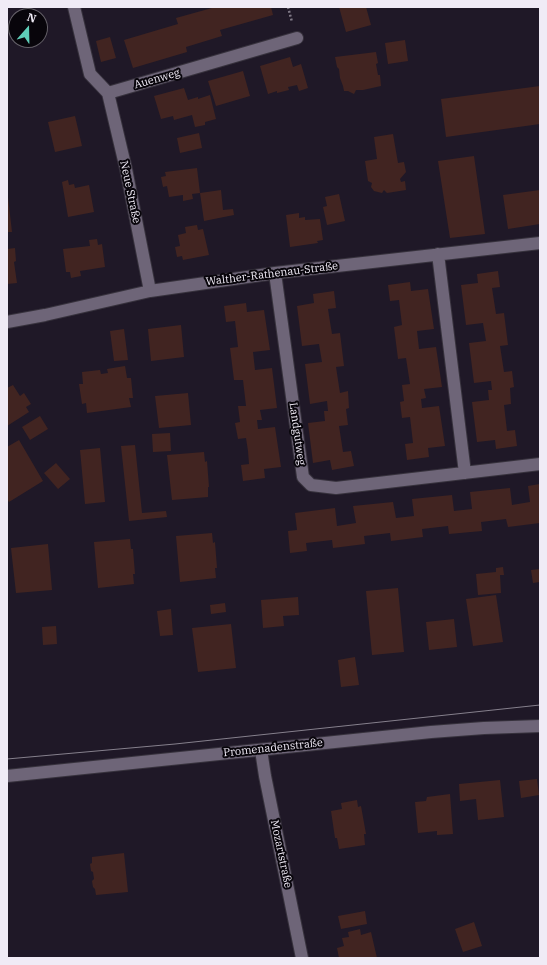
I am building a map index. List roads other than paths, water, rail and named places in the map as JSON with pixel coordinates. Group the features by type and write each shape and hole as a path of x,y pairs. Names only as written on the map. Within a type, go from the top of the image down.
{"street":[{"path":"74,7 90,74 108,93"},
{"name":"Auenweg","path":"108,93 297,38"},
{"name":"Neue Straße","path":"108,93 126,169 150,291"},
{"name":"Walther-Rathenau-Straße","path":"7,322 45,315 150,291 275,273 540,243"},
{"path":"438,254 465,473"},
{"name":"Landgutweg","path":"275,273 303,477 311,485 336,488 540,464"},
{"name":"Promenadenstraße","path":"7,776 431,732 540,726"},
{"name":"Mozartstraße","path":"261,750 302,958"}],"tram line":[{"path":"7,759 175,744 540,705"}]}
